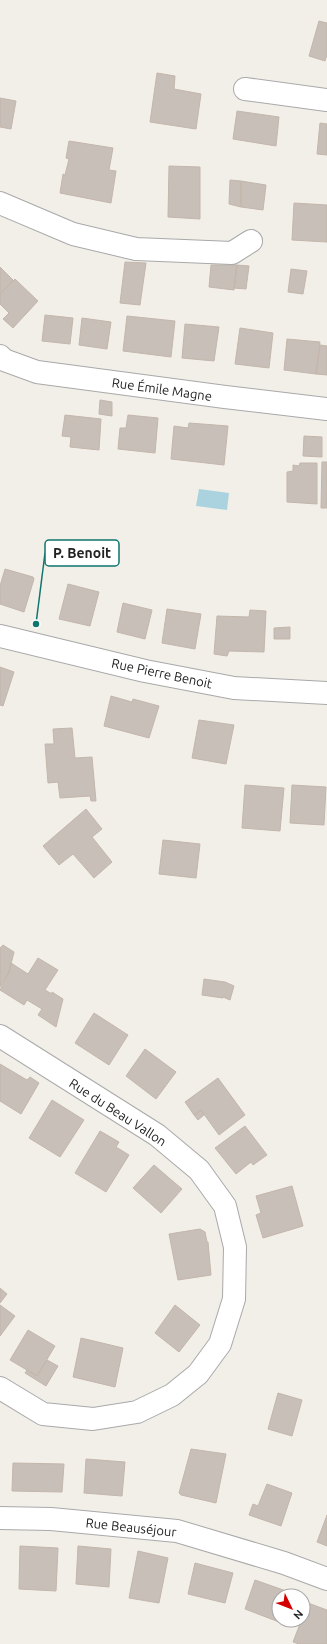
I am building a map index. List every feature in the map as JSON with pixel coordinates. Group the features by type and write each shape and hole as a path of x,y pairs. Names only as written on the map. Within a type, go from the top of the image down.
{"street":[{"path":"245,89 327,100"},
{"path":"0,203 73,234 136,249 232,253 251,241"},
{"name":"Rue Émile Magne","path":"0,356 4,360 37,372 225,398 327,409"},
{"name":"Rue Pierre Benoit","path":"0,636 145,671 234,688 327,693"},
{"name":"Rue du Beau Vallon","path":"0,1036 157,1135 199,1170 225,1206 235,1247 234,1300 220,1344 198,1374 172,1395 137,1412 92,1419 43,1414 0,1388"},
{"name":"Rue Beauséjour","path":"0,1518 51,1519 178,1531 284,1563 327,1580"}],"water":[{"path":"199,489 229,493 227,510 196,506"}],"building":[{"path":"319,21 327,23 327,54 325,61 309,56"},
{"path":"157,73 175,76 174,89 201,94 196,129 150,122"},
{"path":"0,98 16,101 11,129 0,127"},
{"path":"237,111 279,117 276,146 233,139"},
{"path":"320,123 327,124 327,155 317,154"},
{"path":"69,141 113,148 109,170 116,171 111,203 60,193 63,174 65,175 69,159 66,158"},
{"path":"169,166 200,167 200,219 168,217"},
{"path":"230,180 241,181 241,207 229,204"},
{"path":"241,181 266,185 263,210 241,207"},
{"path":"294,203 327,205 327,242 292,240"},
{"path":"125,262 146,263 140,305 120,303"},
{"path":"211,265 237,265 234,290 209,287"},
{"path":"237,265 249,266 246,289 234,288"},
{"path":"0,267 13,280 0,294"},
{"path":"291,269 307,271 303,294 288,292"},
{"path":"15,279 38,301 13,328 3,319 9,313 0,304 0,294"},
{"path":"45,315 73,318 70,344 42,341"},
{"path":"127,316 175,321 171,357 123,351"},
{"path":"82,318 111,322 107,349 79,345"},
{"path":"185,324 219,327 214,361 182,358"},
{"path":"240,328 273,333 269,368 235,364"},
{"path":"287,339 320,342 316,374 284,370"},
{"path":"320,345 327,346 327,375 316,374"},
{"path":"100,400 112,402 112,416 99,414"},
{"path":"65,415 101,419 99,450 70,447 71,437 62,436"},
{"path":"128,415 158,418 155,453 118,449 120,428 126,428"},
{"path":"189,423 228,426 224,465 171,459 174,426 188,428"},
{"path":"304,436 322,437 322,457 303,456"},
{"path":"322,462 327,462 327,508 321,508"},
{"path":"300,463 317,463 317,504 287,502 287,472 293,471 293,465 299,466"},
{"path":"5,569 33,577 34,579 24,612 0,604 0,586"},
{"path":"68,584 99,592 90,626 59,619"},
{"path":"123,603 152,610 145,639 117,632"},
{"path":"167,609 201,614 195,649 162,643"},
{"path":"250,610 266,611 264,652 229,651 227,656 214,654 217,616 249,617"},
{"path":"290,627 290,639 274,639 274,628"},
{"path":"0,667 14,672 3,706 0,705"},
{"path":"111,696 132,702 133,699 159,706 149,738 104,726"},
{"path":"199,720 234,725 226,764 192,758"},
{"path":"72,728 75,758 92,757 96,801 91,801 90,796 60,798 58,782 48,783 45,744 54,744 53,729"},
{"path":"245,785 284,788 280,831 242,828"},
{"path":"292,785 326,787 324,825 290,823"},
{"path":"86,809 102,829 92,837 112,862 94,878 73,854 59,865 43,846"},
{"path":"163,840 200,844 196,878 159,874"},
{"path":"3,945 14,952 9,972 0,987 0,948"},
{"path":"38,958 58,970 45,990 52,994 52,992 63,999 56,1027 38,1015 42,1009 27,1000 24,1005 0,990 9,972 11,963 28,974"},
{"path":"204,979 225,982 234,986 230,1000 223,997 202,995"},
{"path":"94,1013 128,1035 109,1065 75,1043"},
{"path":"145,1049 176,1072 156,1099 126,1076"},
{"path":"0,1064 27,1080 30,1077 39,1083 21,1114 0,1101"},
{"path":"218,1078 245,1115 219,1135 201,1110 194,1115 185,1102"},
{"path":"52,1100 84,1120 60,1157 29,1138"},
{"path":"201,1110 204,1115 198,1120 194,1115"},
{"path":"245,1126 267,1155 253,1165 251,1162 236,1174 215,1148"},
{"path":"100,1131 119,1142 116,1147 129,1155 106,1192 75,1173"},
{"path":"154,1165 182,1189 161,1213 133,1188"},
{"path":"292,1186 303,1226 263,1238 256,1215 261,1213 256,1196"},
{"path":"200,1229 205,1232 208,1242 211,1275 178,1280 169,1234"},
{"path":"0,1288 7,1294 0,1303"},
{"path":"0,1305 15,1316 0,1336"},
{"path":"175,1305 200,1325 179,1352 155,1333"},
{"path":"28,1330 55,1346 37,1376 10,1360"},
{"path":"81,1338 123,1348 115,1387 73,1377"},
{"path":"47,1360 58,1366 46,1386 25,1373 27,1370 37,1376"},
{"path":"278,1393 302,1400 292,1436 268,1429"},
{"path":"191,1449 226,1454 216,1503 181,1495 179,1493"},
{"path":"86,1459 125,1462 122,1496 84,1493"},
{"path":"13,1463 64,1464 62,1492 12,1491"},
{"path":"267,1484 292,1493 281,1526 249,1515 253,1504 258,1506"},
{"path":"327,1515 327,1546 317,1542"},
{"path":"20,1546 58,1548 56,1591 19,1589"},
{"path":"78,1546 111,1549 109,1587 76,1584"},
{"path":"138,1551 168,1558 159,1603 129,1598"},
{"path":"195,1563 233,1573 225,1603 188,1594"},
{"path":"255,1580 278,1588 271,1588 271,1619 245,1609"},
{"path":"311,1604 327,1610 327,1644 299,1644 293,1642 298,1628 311,1628"}],"place":[{"name":"P. Benoit","path":"36,624"}]}
